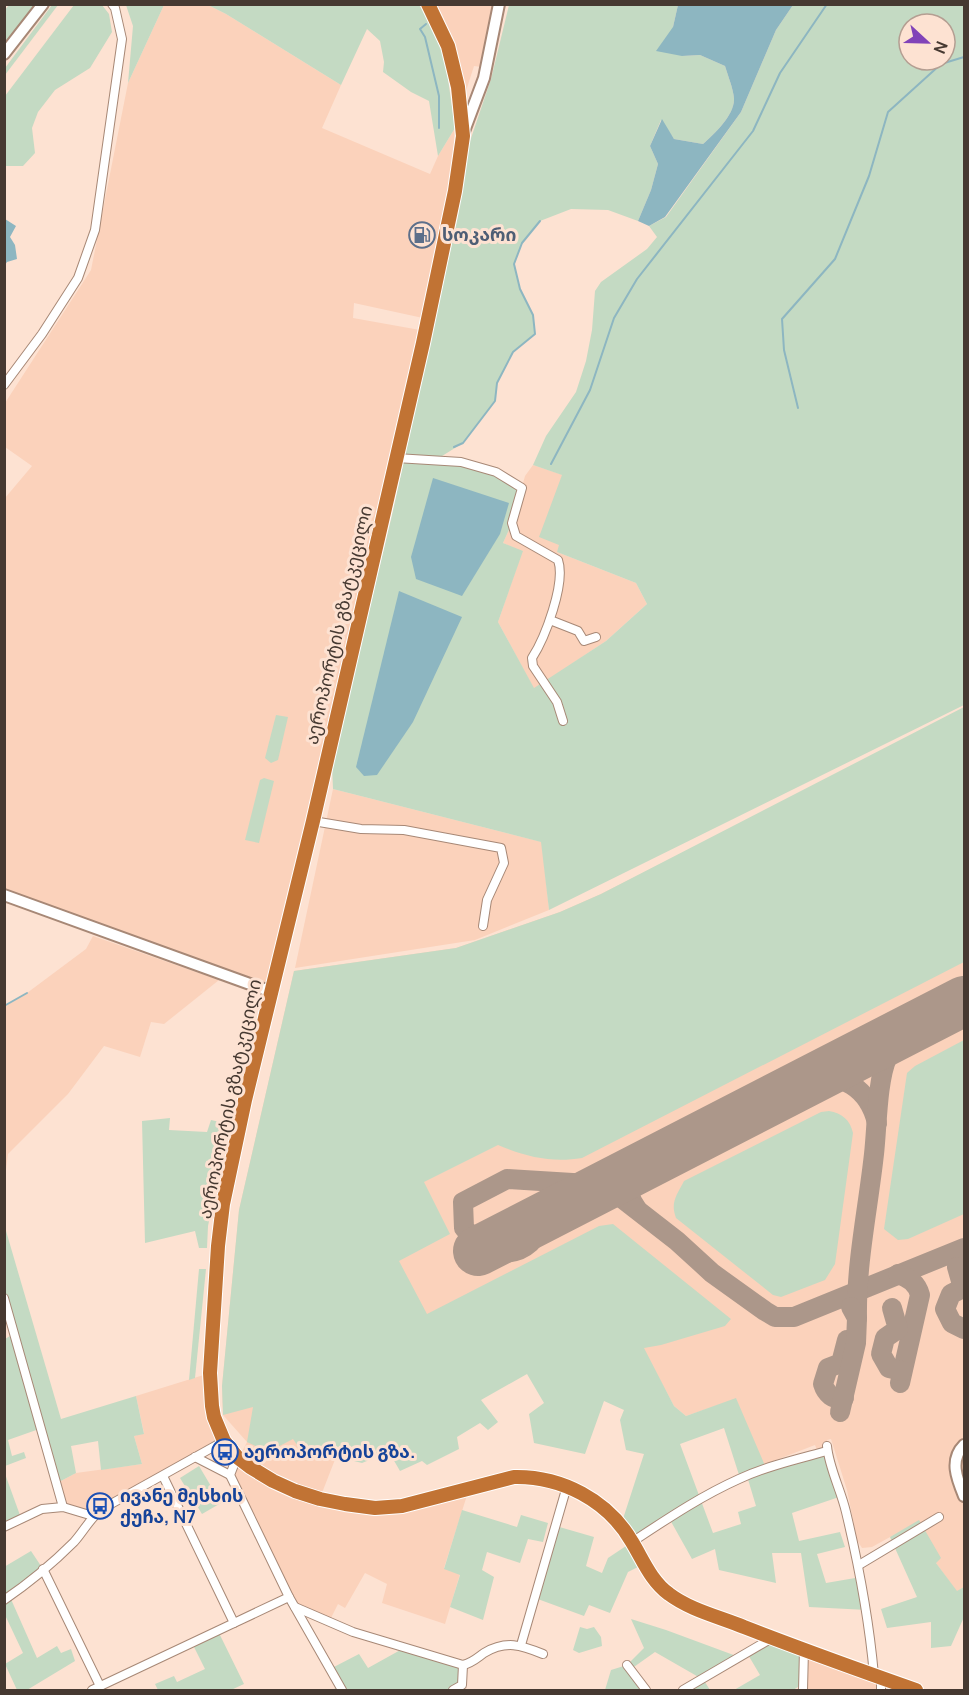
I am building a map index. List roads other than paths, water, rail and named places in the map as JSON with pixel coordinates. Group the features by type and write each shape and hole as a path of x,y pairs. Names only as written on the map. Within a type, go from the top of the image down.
{"highway":[{"name":"აეროპორტის გზატკეცილი","path":"428,4 448,46 458,87 463,136 455,191 423,343 225,1193 218,1246 210,1373 214,1417 224,1441 237,1457 250,1467 295,1491 345,1504 375,1508 402,1506 514,1477 533,1477 567,1486 580,1492 621,1525 654,1580 668,1594 879,1681 916,1690"}],"street":[{"path":"4,54 43,4"},
{"path":"4,385 42,334 78,278 95,230 122,39 112,4"},
{"path":"463,136 483,78 499,4"},
{"path":"396,458 461,462 496,472 522,488 512,523 516,536 558,560 561,569 550,620 532,658 533,666 557,702 562,721"},
{"path":"550,620 578,631 584,641 596,637"},
{"path":"313,821 361,829 404,830 501,848 504,863 487,900 483,926"},
{"path":"4,895 272,992"},
{"path":"4,1298 63,1507"},
{"path":"4,1600 75,1541 93,1516 224,1441"},
{"path":"964,1445 956,1456 955,1465 964,1496"},
{"path":"632,1542 700,1498 740,1478 827,1448 842,1496 859,1565 879,1681"},
{"path":"195,1457 230,1475 289,1597 342,1690"},
{"path":"230,1475 237,1457"},
{"path":"163,1476 234,1623"},
{"path":"521,1645 567,1486"},
{"path":"4,1527 42,1509 63,1507 93,1516"},
{"path":"859,1565 939,1517"},
{"path":"43,1569 96,1688 289,1597"},
{"path":"295,1607 353,1632 464,1665 470,1664 487,1652 511,1644 521,1645 543,1654"},
{"path":"683,1690 772,1638"},
{"path":"802,1690 804,1649"},
{"path":"453,1690 462,1685 464,1665"},
{"path":"627,1665 646,1690"}],"water":[{"path":"678,5 793,5 776,30 741,112 665,217 649,226 638,221 651,190 658,164 650,146 662,119 674,139 703,144 723,124 731,111 734,98 725,66 700,55 682,56 656,51 673,27"},
{"path":"5,219 16,226 10,237 15,245 17,259 5,265"},
{"path":"433,478 509,503 500,534 462,596 416,579 411,557"},
{"path":"399,591 462,617 413,722 377,775 364,776 356,767"}],"waterway":[{"path":"551,464 590,390 614,318 637,279 753,131 780,73 827,4"},
{"path":"426,24 420,29 425,37 439,96 439,128"},
{"path":"798,408 784,350 782,319 835,259 869,176 888,112 941,64 964,57"},
{"path":"454,447 463,443 495,401 497,383 513,352 535,334 533,315 520,289 514,264 522,243 540,221"},
{"path":"4,1006 27,993"}],"place":[{"name":"სოკარი","path":"422,235"},
{"name":"აეროპორტის გზა.","path":"225,1452"},
{"name":"ივანე მესხის ქუჩა, N7","path":"100,1506"}]}
